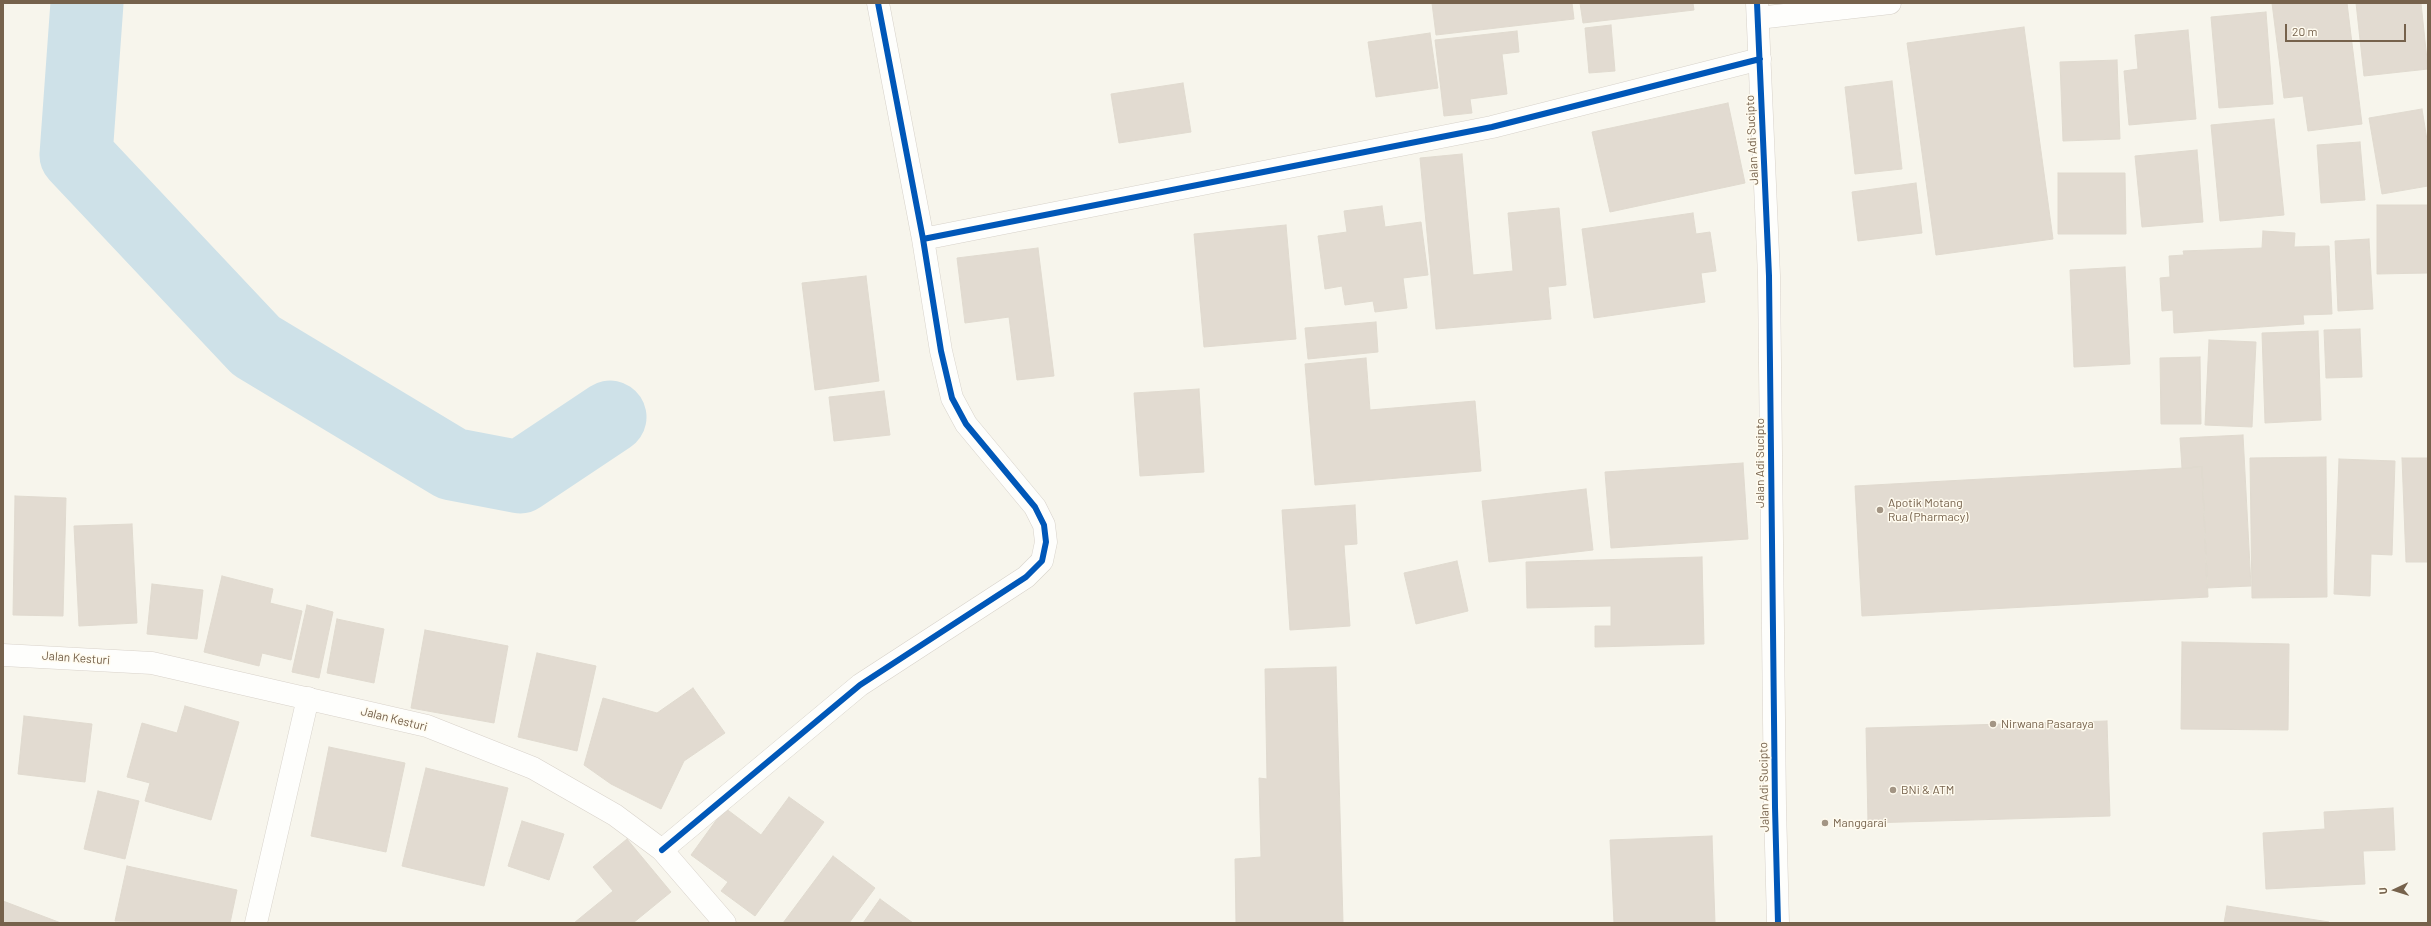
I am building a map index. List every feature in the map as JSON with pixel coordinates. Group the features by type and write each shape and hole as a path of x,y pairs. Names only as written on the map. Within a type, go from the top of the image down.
{"street":[{"path":"662,850 860,684 1026,577 1042,561 1046,542 1044,525 1035,507 966,424 952,398 941,351 923,240 878,3"},
{"path":"1757,10 1890,3"},
{"name":"Jalan Adi Sucipto","path":"1757,10 1769,276 1775,807 1778,923"},
{"path":"923,240 1492,127 1760,59"},
{"name":"Jalan Kesturi","path":"3,655 152,663 427,726 533,768 615,815 662,850 725,923"},
{"path":"256,923 308,698"}],"building":[{"path":"1432,3 1572,3 1574,19 1436,35"},
{"path":"1580,3 1693,3 1694,10 1583,23"},
{"path":"2272,3 2347,3 2362,124 2308,131 2303,96 2284,98"},
{"path":"2356,3 2421,3 2428,69 2364,76"},
{"path":"2266,12 2273,104 2219,108 2211,17"},
{"path":"1611,25 1615,71 1589,73 1585,28"},
{"path":"2024,27 2053,239 1936,255 1907,43"},
{"path":"2188,30 2196,119 2129,125 2124,71 2138,69 2135,35"},
{"path":"1517,31 1519,52 1502,54 1507,94 1470,99 1472,113 1444,116 1435,40"},
{"path":"1430,33 1438,88 1376,97 1368,42"},
{"path":"2117,60 2120,139 2063,141 2060,62"},
{"path":"1892,81 1902,169 1855,174 1845,87"},
{"path":"1183,83 1191,132 1119,143 1111,94"},
{"path":"1728,103 1745,183 1610,212 1592,132"},
{"path":"2422,109 2428,146 2428,186 2382,194 2369,118"},
{"path":"2274,119 2284,215 2220,221 2211,125"},
{"path":"2360,142 2365,200 2321,203 2317,145"},
{"path":"2197,150 2203,222 2142,227 2135,156"},
{"path":"1462,154 1473,275 1513,271 1508,213 1559,208 1566,285 1548,287 1551,319 1436,329 1420,158"},
{"path":"2058,173 2125,173 2126,234 2058,234"},
{"path":"1916,183 1922,233 1858,241 1852,192"},
{"path":"2377,205 2428,205 2428,273 2377,274"},
{"path":"1382,206 1385,227 1421,222 1428,275 1403,278 1407,308 1375,312 1373,301 1345,305 1342,286 1325,289 1318,236 1347,232 1344,211"},
{"path":"1693,213 1696,234 1710,232 1716,271 1701,273 1705,302 1594,318 1582,229"},
{"path":"1286,225 1296,339 1204,347 1194,234"},
{"path":"2263,231 2295,233 2294,247 2329,246 2332,314 2303,315 2304,324 2174,333 2173,310 2162,311 2160,278 2170,277 2169,256 2184,255 2183,251 2262,248"},
{"path":"2369,239 2373,309 2338,311 2335,241"},
{"path":"1038,248 1054,376 1017,380 1009,317 965,323 957,258"},
{"path":"2125,267 2130,364 2074,367 2070,270"},
{"path":"866,276 879,381 815,390 802,283"},
{"path":"1376,322 1378,352 1308,359 1305,328"},
{"path":"2360,329 2362,377 2326,378 2324,330"},
{"path":"2318,331 2321,420 2265,423 2262,333"},
{"path":"2209,340 2256,342 2252,427 2205,425"},
{"path":"2200,357 2201,424 2161,424 2160,358"},
{"path":"1366,358 1370,410 1475,401 1481,471 1315,485 1305,364"},
{"path":"1199,389 1204,472 1140,476 1134,393"},
{"path":"884,391 890,435 834,441 829,397"},
{"path":"2243,435 2251,586 2207,588 2202,467 2182,468 2180,438"},
{"path":"2326,457 2327,597 2252,598 2250,458"},
{"path":"2402,458 2428,458 2428,562 2406,562"},
{"path":"2339,459 2395,461 2392,555 2371,554 2370,596 2334,594"},
{"path":"1743,463 1748,539 1611,548 1605,472"},
{"path":"2202,467 2208,597 1862,616 1855,486"},
{"path":"1586,489 1593,550 1489,562 1482,501"},
{"path":"15,496 66,498 63,616 13,615"},
{"path":"1355,505 1357,544 1344,545 1350,626 1290,630 1282,510"},
{"path":"132,524 137,623 79,626 74,526"},
{"path":"1702,557 1704,644 1595,647 1595,626 1611,626 1611,606 1527,608 1526,562"},
{"path":"1457,561 1468,611 1416,624 1404,573"},
{"path":"222,576 273,589 270,603 302,611 291,660 262,653 259,666 204,652"},
{"path":"152,584 203,590 197,639 147,634"},
{"path":"307,605 333,612 319,678 292,672"},
{"path":"337,619 384,629 374,683 327,673"},
{"path":"425,630 508,646 494,723 411,708"},
{"path":"2182,642 2289,644 2288,730 2181,729"},
{"path":"537,653 596,666 577,751 518,737"},
{"path":"1336,667 1343,923 1236,923 1235,859 1261,857 1259,778 1267,779 1265,669"},
{"path":"693,688 725,733 684,761 661,809 611,784 584,765 603,698 657,713"},
{"path":"185,706 239,722 211,820 145,801 150,783 127,777 142,723 177,733"},
{"path":"24,716 92,724 85,782 18,774"},
{"path":"2107,721 2110,816 1868,823 1866,728"},
{"path":"329,747 405,763 386,852 311,836"},
{"path":"426,768 508,788 484,886 402,866"},
{"path":"98,791 139,801 125,859 84,849"},
{"path":"789,797 824,822 755,916 721,891 728,882 691,855 725,808 761,835"},
{"path":"2393,808 2395,850 2363,851 2365,884 2266,889 2263,833 2325,829 2324,812"},
{"path":"522,821 564,834 549,880 508,866"},
{"path":"1712,836 1715,923 1614,923 1610,840"},
{"path":"627,839 671,892 633,923 574,923 613,891 593,867"},
{"path":"833,856 875,888 849,923 783,923"},
{"path":"127,866 237,890 230,923 115,921"},
{"path":"880,899 913,923 863,923"},
{"path":"3,901 61,923 3,923"},
{"path":"2227,906 2329,922 2224,923"}],"waterway":[{"path":"87,3 76,155 256,346 452,464 520,477 610,417"}],"cycle path":[{"path":"662,850 860,685 1026,577 1042,561 1046,542 1044,525 1035,507 966,424 952,398 941,351 923,239 878,3"},
{"path":"1757,3 1769,276 1775,807 1778,923"},
{"path":"923,239 1492,127 1760,59"}],"place":[{"name":"Apotik Motang Rua (Pharmacy)","path":"1880,510"},
{"name":"Nirwana Pasaraya","path":"1993,724"},
{"name":"BNi & ATM","path":"1893,790"},
{"name":"Manggarai","path":"1825,823"}]}
